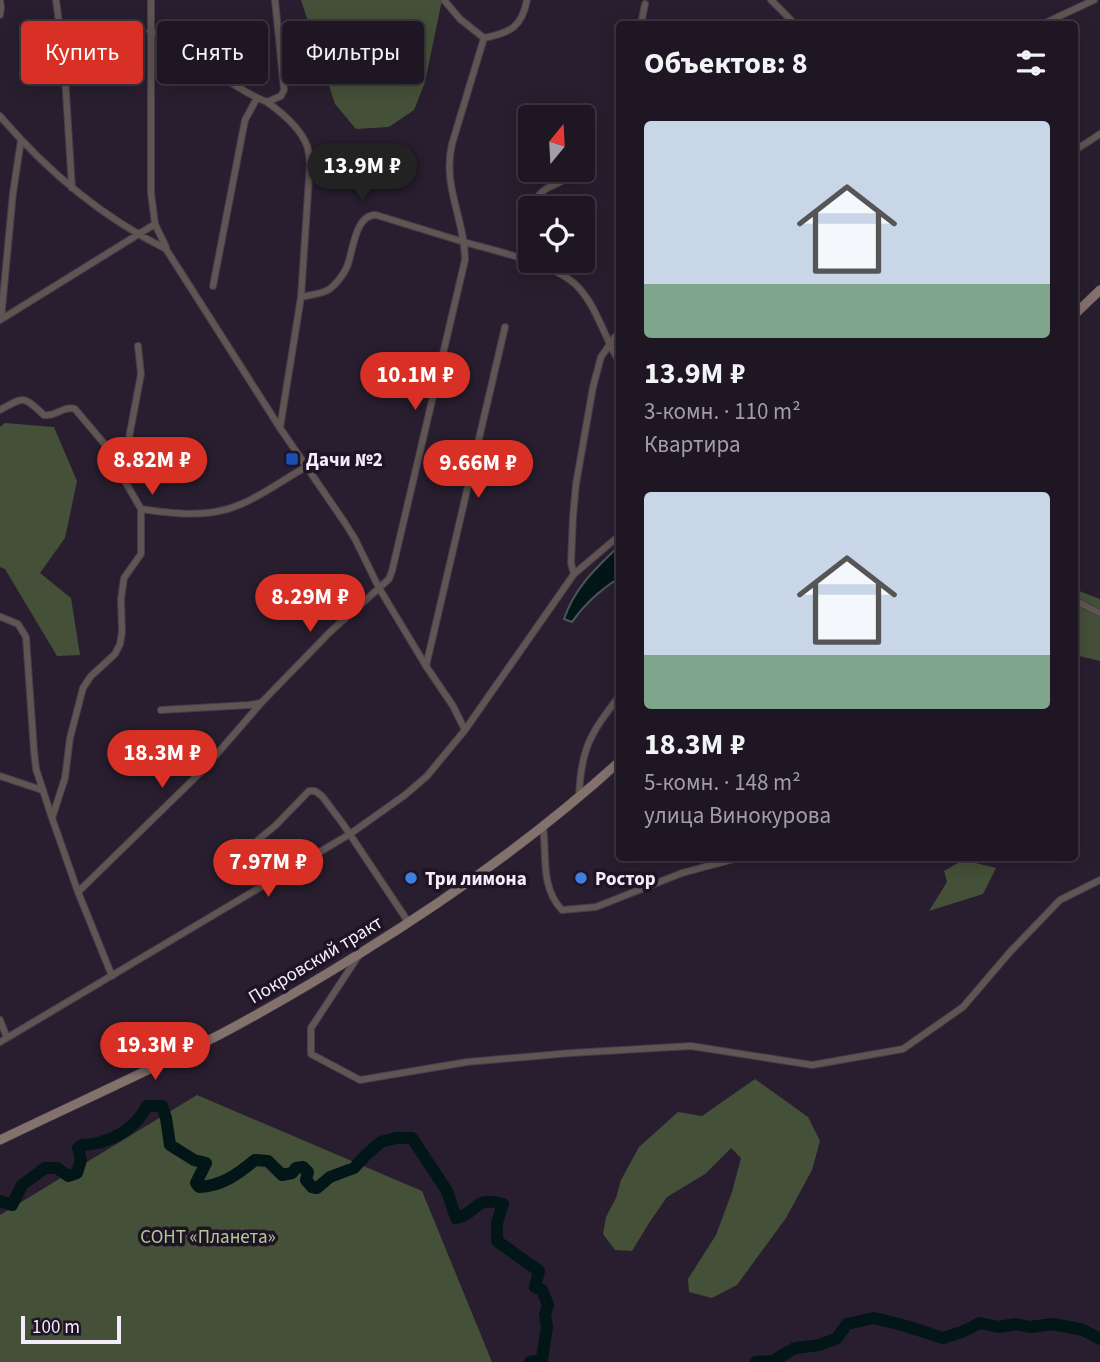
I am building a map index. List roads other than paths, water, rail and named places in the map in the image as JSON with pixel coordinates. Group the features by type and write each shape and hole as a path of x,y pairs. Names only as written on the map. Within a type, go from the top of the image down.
{"main road":[{"path":"1078,311 1100,289"},
{"name":"Покровский тракт","path":"0,1140 222,1033 360,954 468,883 616,764"}],"street":[{"path":"0,0 0,15"},
{"path":"56,0 64,61 72,188"},
{"path":"151,0 151,194 155,223 166,249 280,428 355,539 379,588 453,706 465,730"},
{"path":"267,102 281,96 284,90 275,0"},
{"path":"444,0 460,19 484,38 513,29 524,15 527,0"},
{"path":"771,0 791,21"},
{"path":"1049,21 1094,0"},
{"path":"642,21 645,4"},
{"path":"150,31 179,46 221,77 281,111 308,147 310,163 301,297 280,428"},
{"path":"78,892 203,769 262,702 330,632 389,579 465,260 465,242 454,199 449,159 484,38"},
{"path":"214,286 245,120 257,98"},
{"path":"0,116 21,140 72,188 138,234 166,249"},
{"path":"1078,148 1100,134"},
{"path":"0,320 21,140"},
{"path":"538,196 551,185 562,182"},
{"path":"301,297 327,291 343,275 348,266 355,236 364,218 369,215 518,257"},
{"path":"0,320 155,223"},
{"path":"557,273 569,278 580,288 616,356"},
{"path":"426,666 505,327"},
{"path":"574,573 571,545 576,484 593,387 601,357 616,336"},
{"path":"126,483 128,443 141,374 138,346"},
{"path":"0,410 21,399 48,416 69,407 75,409 107,447 141,509 141,554 124,578 120,644 115,654 91,676 83,688 65,778 52,818"},
{"path":"141,509 186,514 210,513 238,506 306,467"},
{"path":"0,1042 350,834 405,795 447,754 574,573 616,538"},
{"path":"1078,602 1099,610"},
{"path":"1,617 19,624 26,637 36,769 78,892 112,976"},
{"path":"579,796 584,753 594,729 616,700"},
{"path":"161,710 262,702"},
{"path":"0,776 42,790"},
{"path":"258,840 309,791 314,791 322,796 350,834 409,923"},
{"path":"543,825 545,870 552,900 562,910 596,907 682,873 726,861"},
{"path":"360,954 311,1028 312,1054 360,1080 467,1062 691,1046 812,1065 903,1049 963,1007 1010,952 1060,900 1100,880"},
{"path":"0,1020 7,1038"}],"waterway":[{"path":"0,1201 12,1205 22,1185 45,1168 57,1168 68,1176 77,1173 81,1160 78,1148 120,1134 136,1122 147,1106 162,1106 170,1145 194,1160 206,1163 196,1183 199,1187 222,1182 255,1160 268,1161 282,1175 303,1167 308,1172 306,1180 312,1187 317,1188 330,1177 354,1168 381,1142 412,1138 447,1191 456,1218 481,1203 503,1204 497,1223 497,1241 539,1271 535,1287 542,1290 548,1305 545,1314 547,1327 542,1359 530,1362"},
{"path":"756,1362 773,1361 795,1348 820,1345 837,1338 847,1324 874,1318 943,1338 980,1323 999,1327 1053,1324 1083,1330 1100,1339"}],"place":[{"name":"Дачи №2","path":"292,459"},
{"name":"Три лимона","path":"411,878"},
{"name":"Ростор","path":"581,878"}],"park label":[{"name":"СОНТ «Планета»","path":"208,1236"}]}
